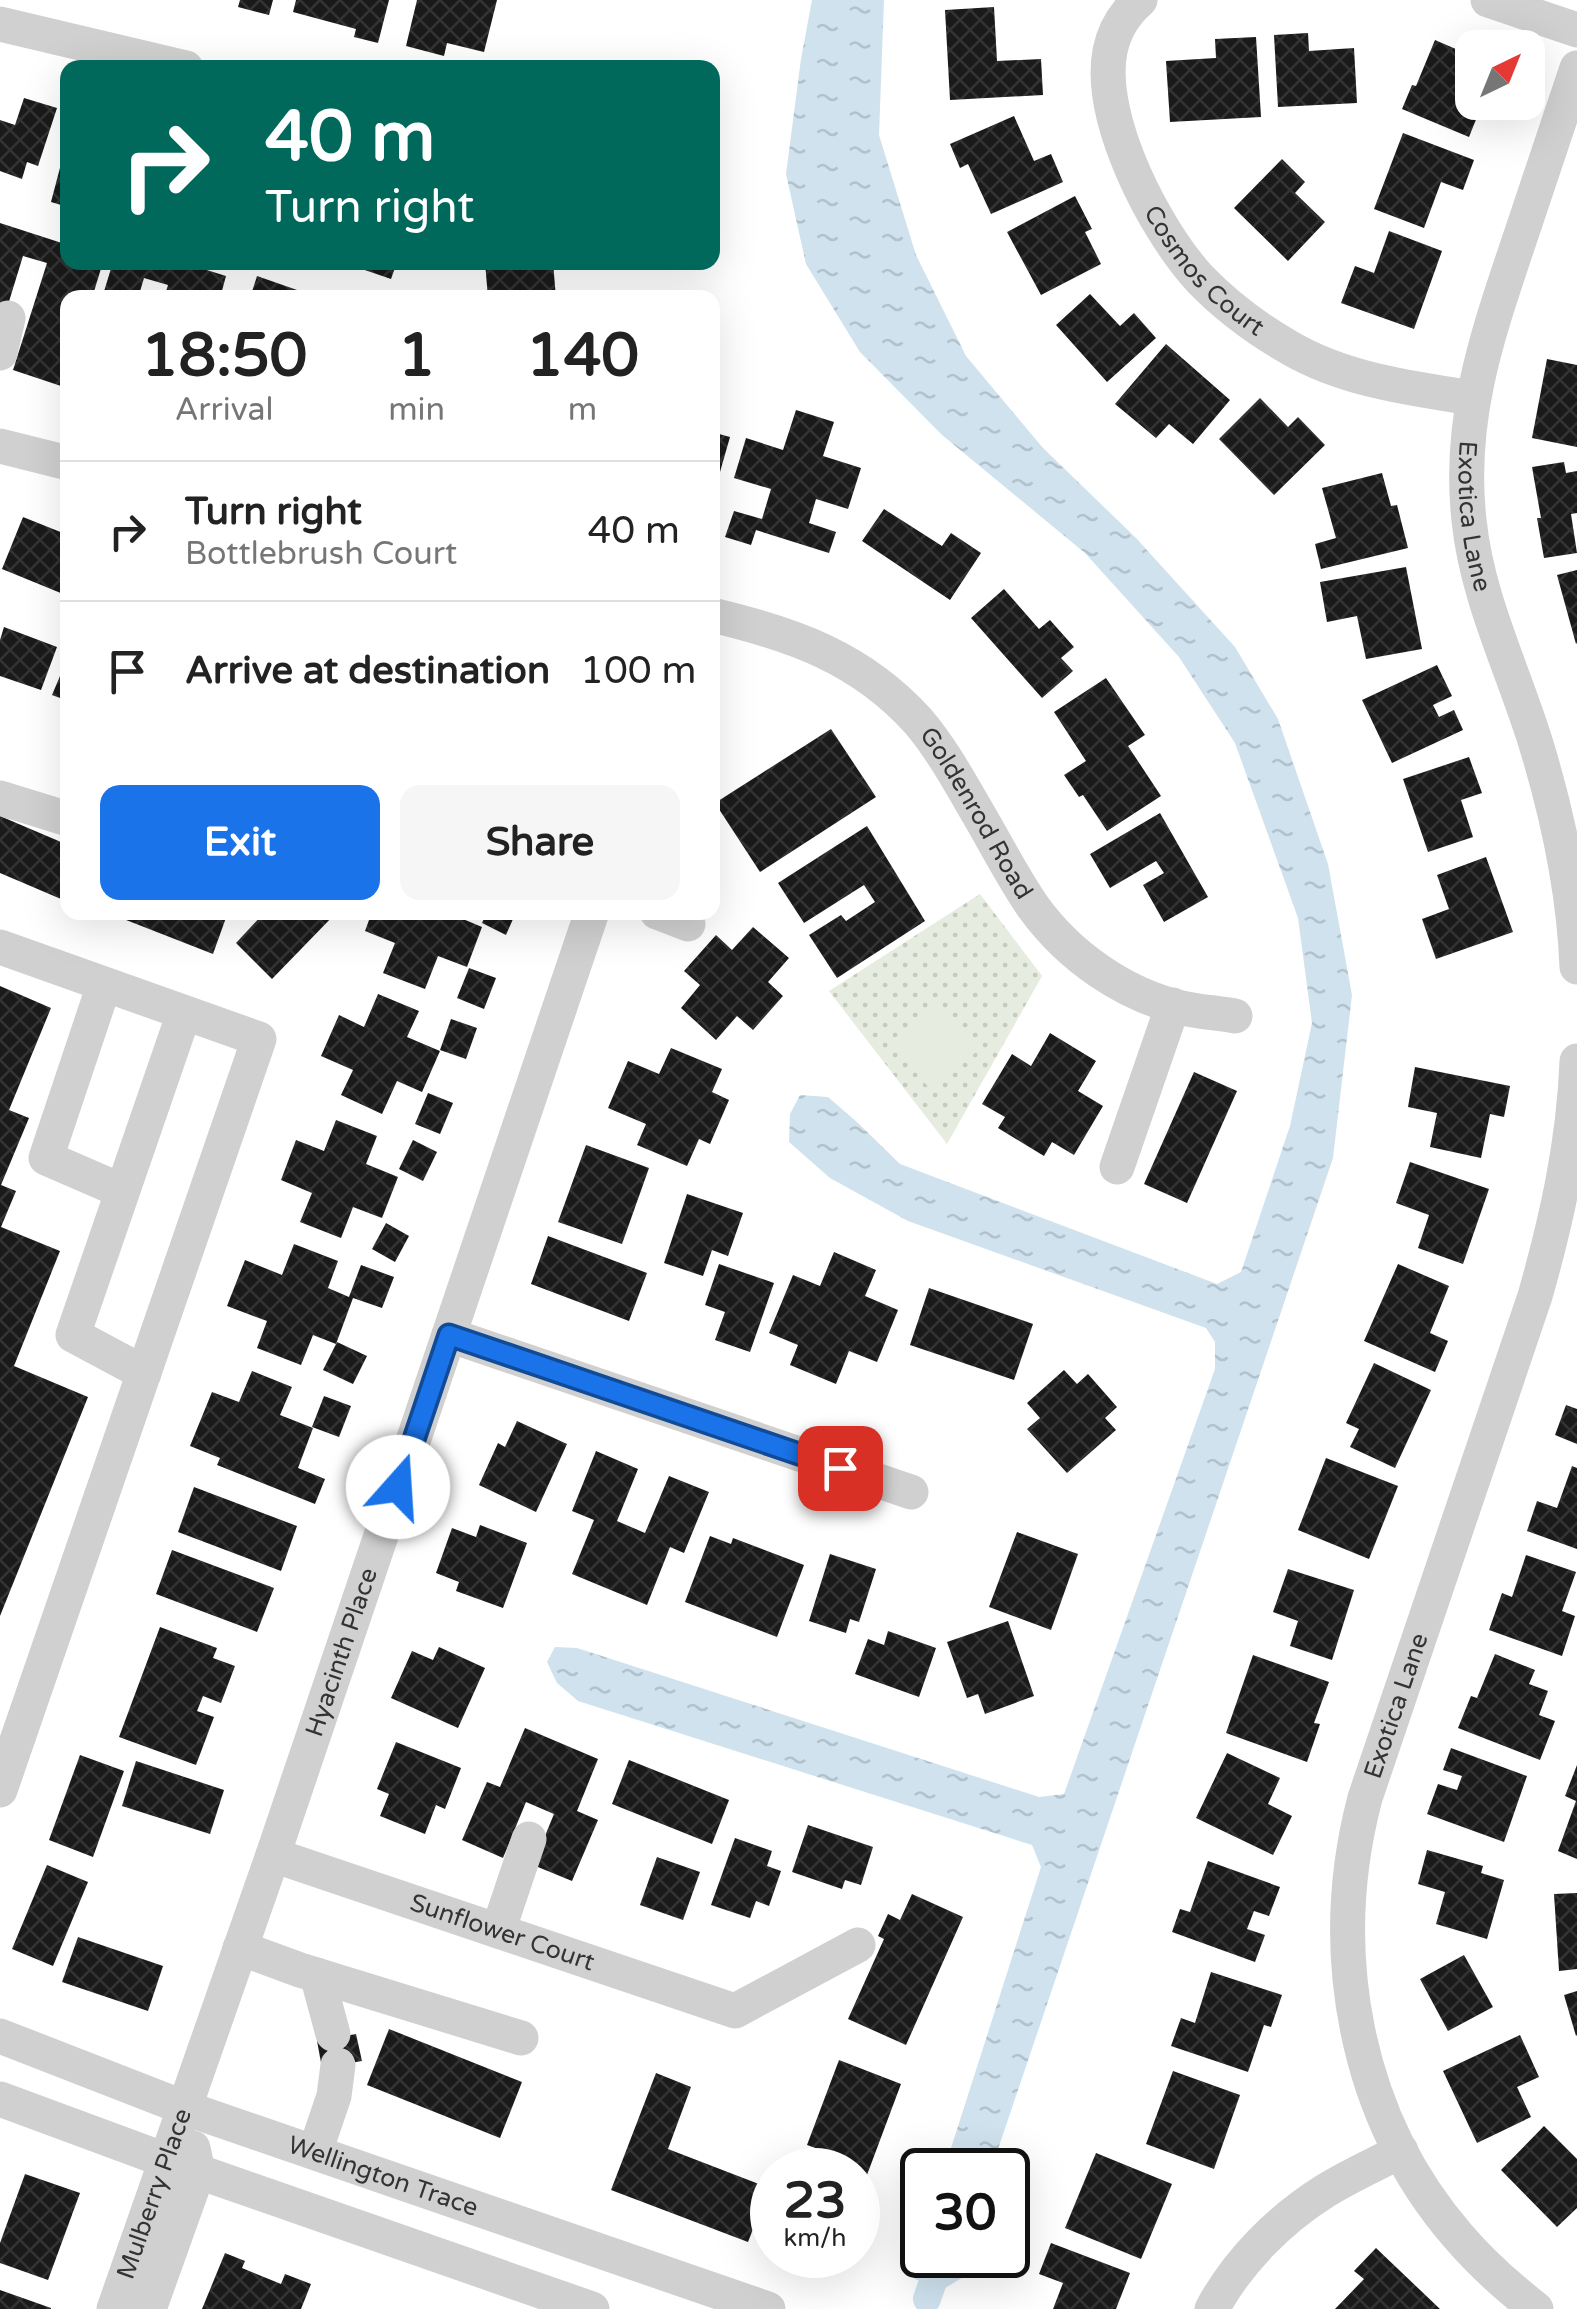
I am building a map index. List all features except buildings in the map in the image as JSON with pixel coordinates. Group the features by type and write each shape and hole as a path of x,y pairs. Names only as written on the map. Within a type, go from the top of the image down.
{"street":[{"name":"Cosmos Court","path":"1140,0 1123,18 1110,47 1108,68 1114,112 1145,200 1199,278 1253,325 1322,363 1382,383 1472,398"},
{"path":"1488,0 1577,30"},
{"path":"0,24 152,60"},
{"name":"Exotica Lane","path":"1577,68 1484,346 1472,398 1466,459 1468,520 1479,579 1536,742 1556,815 1570,892 1577,967"},
{"path":"0,353 8,318"},
{"path":"0,446 60,460"},
{"name":"Goldenrod Road","path":"720,617 808,642 884,690 917,721 945,756 1034,908 1091,966 1126,987 1173,1005 1235,1016"},
{"path":"0,798 60,817"},
{"name":"Hyacinth Place","path":"185,2108 589,920"},
{"path":"0,947 259,1039 0,1790"},
{"path":"104,985 46,1158 122,1192"},
{"path":"1117,1167 1173,1005"},
{"path":"144,1373 72,1335 184,1013"},
{"name":"Exotica Lane","path":"1536,2309 1501,2281 1458,2236 1433,2204 1386,2121 1365,2063 1356,2023 1346,1941 1349,1879 1365,1798 1550,1242 1566,1168 1577,1061"},
{"path":"449,1335 910,1492"},
{"path":"498,1931 529,1838"},
{"name":"Sunflower Court","path":"273,1855 735,2011 858,1946"},
{"path":"240,1948 522,2038"},
{"path":"314,2152 334,2096 335,2050 317,1975"},
{"name":"Wellington Trace","path":"0,2036 185,2108 768,2309"},
{"path":"0,2099 592,2309"},
{"name":"Mulberry Place","path":"114,2309 185,2108"},
{"name":"Mulberry Place","path":"149,2309 198,2172 185,2108"},
{"path":"1212,2309 1240,2266 1288,2218 1326,2191 1401,2150"}],"shaded area":[{"path":"980,894 1042,976 947,1144 829,991"},
{"path":"934,1004 975,1053 931,1090 890,1042"}],"water":[{"path":"812,0 884,0 879,135 916,255 966,356 1043,448 1136,538 1235,647 1278,719 1328,864 1352,995 1333,1158 998,2148 951,2148 1041,1867 1032,1845 578,1701 557,1683 547,1662 555,1647 577,1648 1039,1797 1064,1794 1215,1369 1215,1342 1206,1328 908,1221 830,1178 789,1142 790,1114 800,1095 828,1097 900,1164 1217,1284 1241,1272 1290,1126 1312,1023 1298,918 1235,743 1179,657 1085,553 942,435 860,352 806,264 786,174"},
{"path":"915,2278 962,2278 942,2290"}],"waterway":[{"path":"927,2299 934,2278"}],"route":[{"path":"398,1487 449,1335 840,1468"}]}
